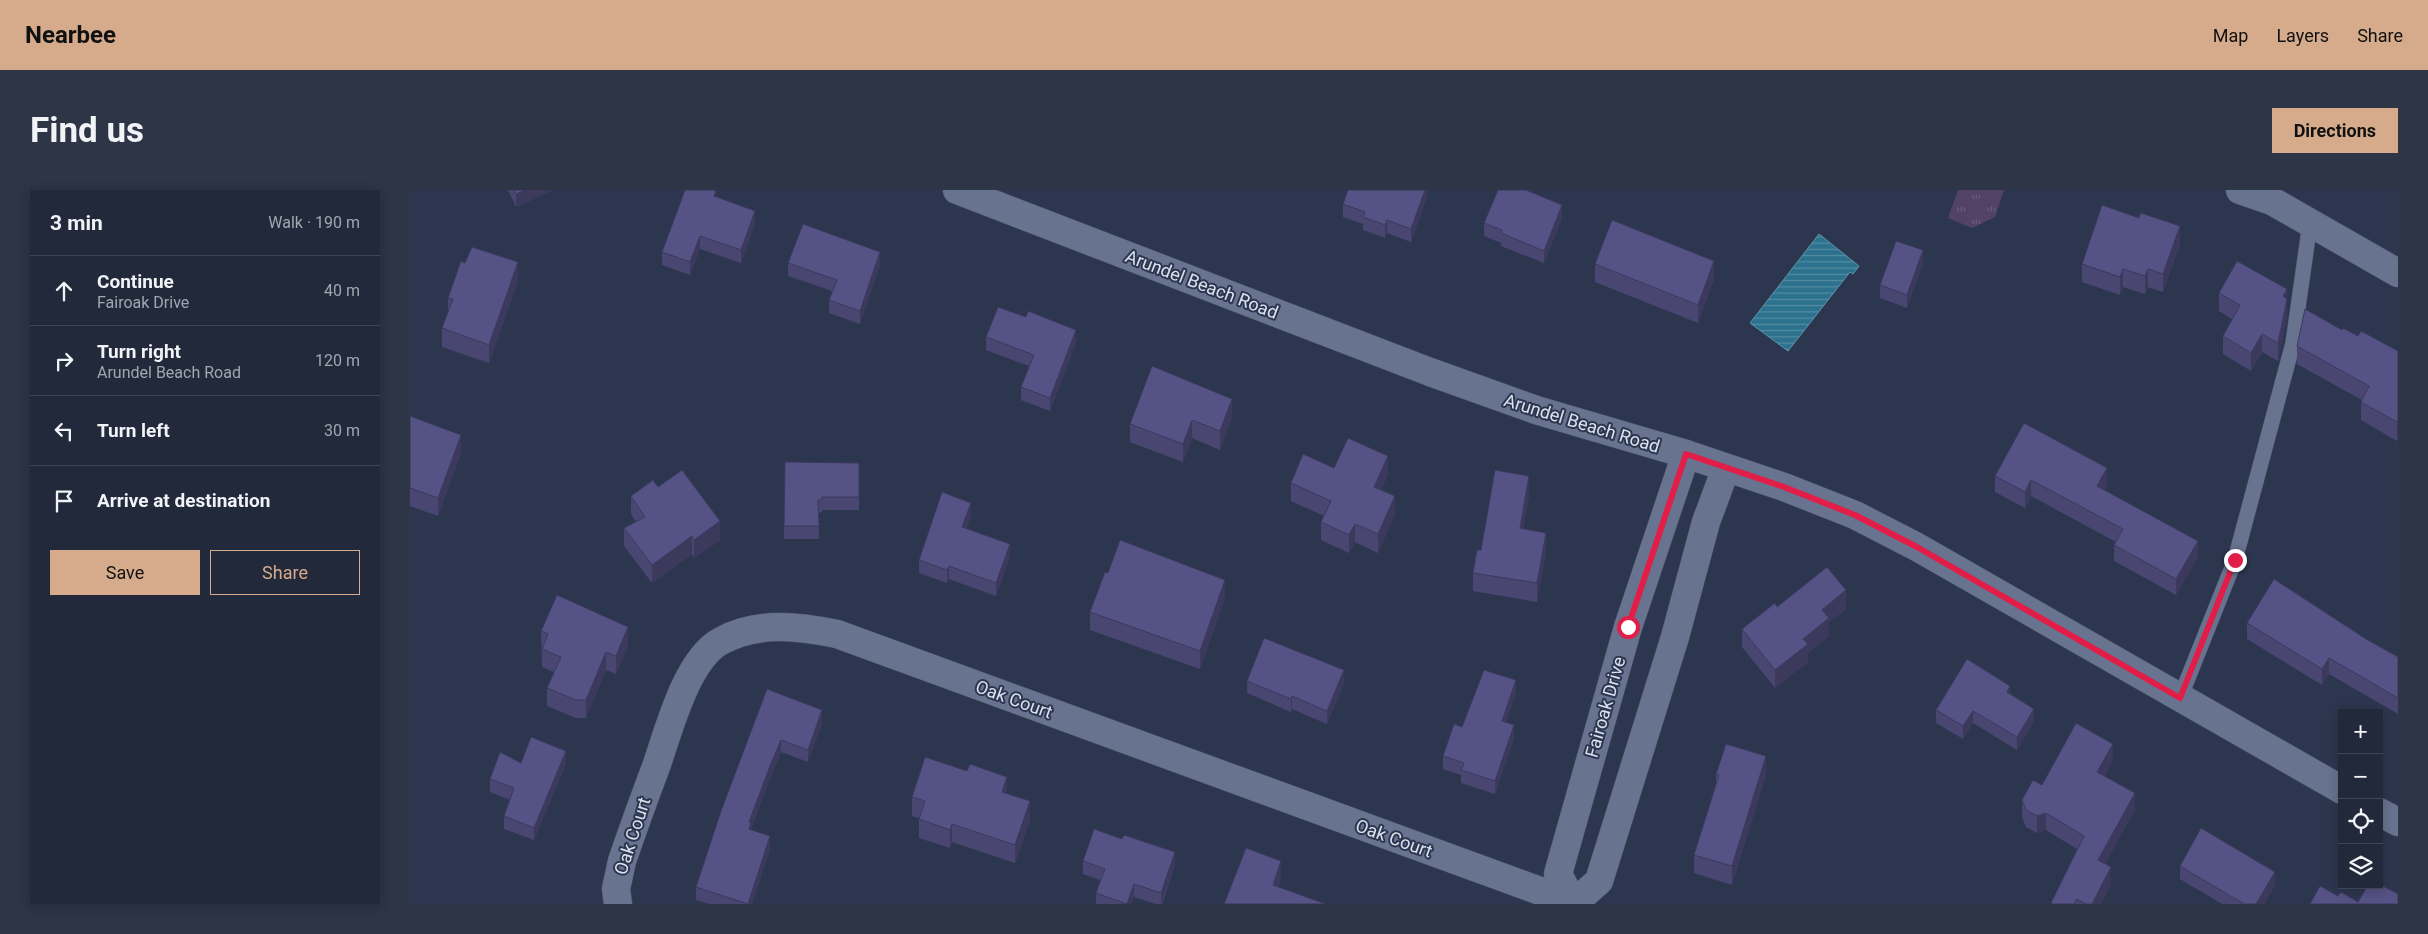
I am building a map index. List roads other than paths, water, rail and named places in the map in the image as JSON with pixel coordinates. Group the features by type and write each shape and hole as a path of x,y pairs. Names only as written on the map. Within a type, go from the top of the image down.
{"street":[{"name":"Arundel Beach Road","path":"957,190 1430,372 1536,410 1686,454 1784,487 1855,515 1917,547 2338,788"},
{"path":"2240,190 2273,195 2310,223 2398,273"},
{"name":"Fairoak Drive","path":"1573,903 1558,874 1628,627 1686,454"},
{"path":"1573,903 1600,880 1675,637 1706,522 1726,468"},
{"name":"Oak Court","path":"618,904 616,889 622,861 683,691 700,661 720,641 745,630 778,626 808,628 837,634 1573,903"},
{"path":"2383,814 2398,822"}],"lane":[{"path":"2180,698 2235,560 2293,343 2310,223"}],"water":[{"path":"1819,234 1859,266 1853,274 1850,272 1788,351 1750,323"}]}
